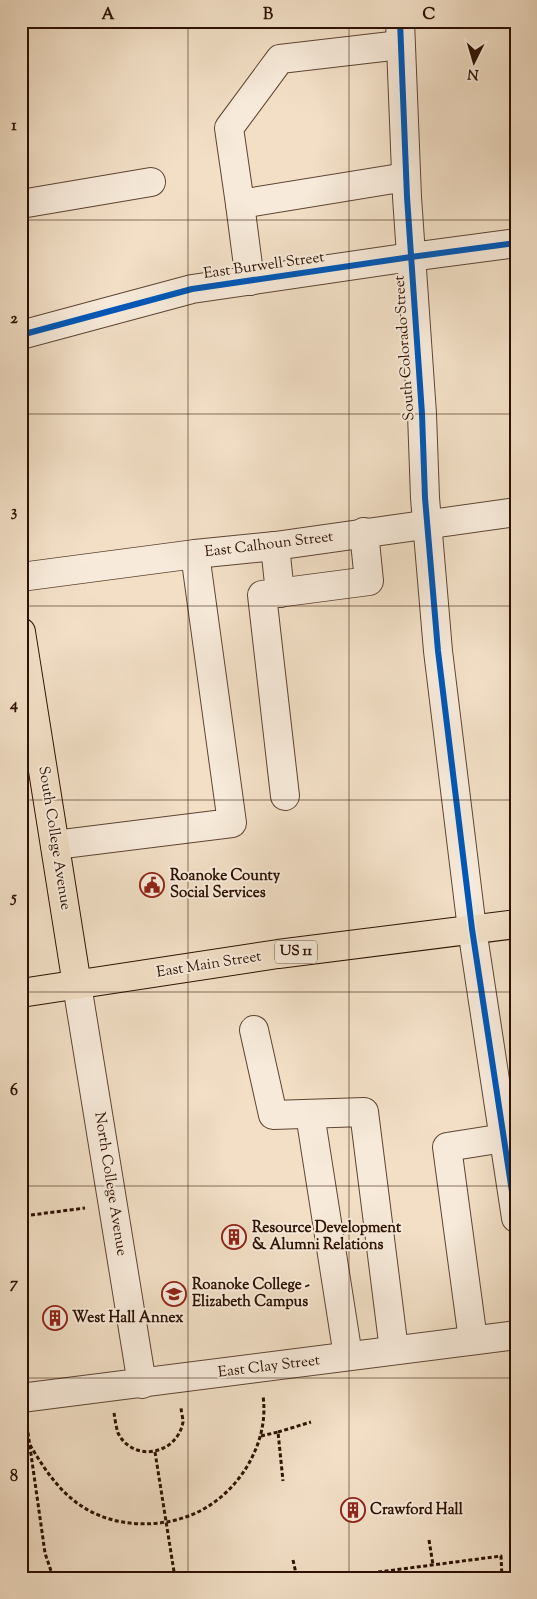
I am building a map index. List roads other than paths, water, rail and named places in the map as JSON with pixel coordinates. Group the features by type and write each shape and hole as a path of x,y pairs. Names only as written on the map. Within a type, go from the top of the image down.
{"main road":[{"name":"South College Avenue","path":"21,632 77,985"},
{"name":"East Main Street","path":"21,993 278,954 516,924"}],"street":[{"name":"South Colorado Street","path":"400,33 406,177 438,651 472,929 516,1218"},
{"path":"250,281 228,128 280,59 400,33"},
{"path":"240,204 406,177"},
{"path":"21,204 151,182"},
{"name":"East Burwell Street","path":"21,335 192,289 516,243"},
{"name":"East Calhoun Street","path":"21,577 195,554 275,546 516,512"},
{"path":"285,796 262,595 369,581 364,532"},
{"path":"275,546 280,593"},
{"path":"55,845 232,822 195,554"},
{"name":"North College Avenue","path":"77,985 142,1384"},
{"path":"254,1030 273,1115 364,1112 394,1350"},
{"path":"310,1114 348,1356"},
{"path":"474,1340 447,1147 504,1138"},
{"name":"East Clay Street","path":"24,1411 142,1384 516,1335"}],"place":[{"name":"Roanoke County Social Services","path":"152,885"},
{"name":"Resource Development & Alumni Relations","path":"234,1237"},
{"name":"Roanoke College - Elizabeth Campus","path":"174,1294"},
{"name":"West Hall Annex","path":"55,1318"},
{"name":"Crawford Hall","path":"353,1510"}]}
